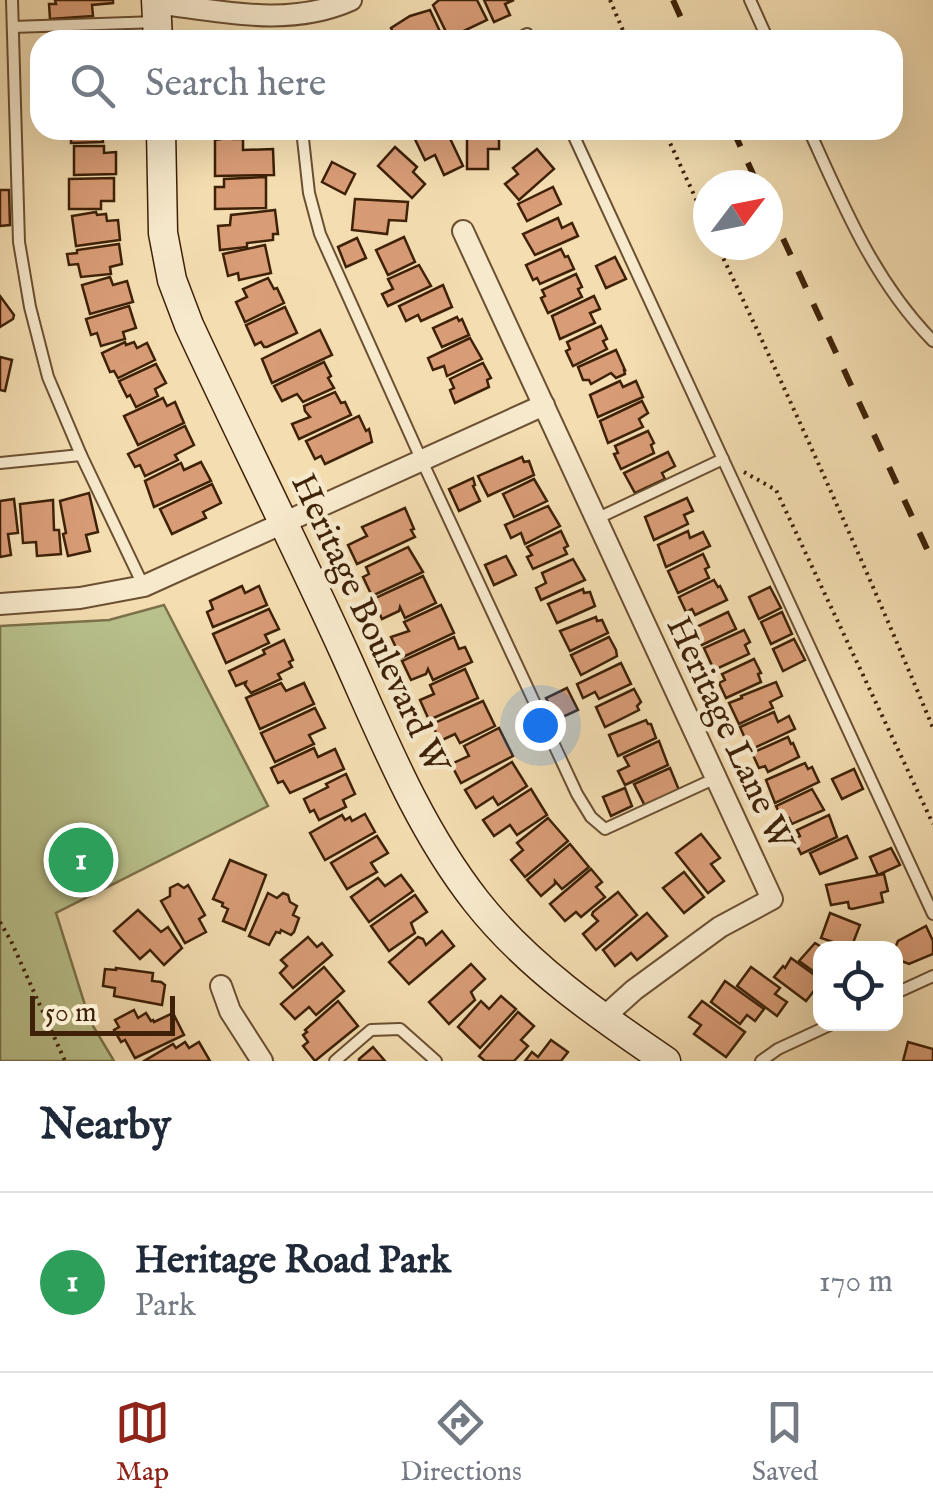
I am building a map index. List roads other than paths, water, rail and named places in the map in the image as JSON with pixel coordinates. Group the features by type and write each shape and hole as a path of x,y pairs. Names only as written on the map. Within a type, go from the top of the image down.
{"street":[{"path":"157,16 311,14 351,0"},
{"name":"Heritage Boulevard W","path":"160,140 163,233 172,280 188,326 385,744 446,858 477,902 544,970 603,1018 666,1061"},
{"name":"Heritage Lane W","path":"463,231 772,900 720,927 634,990 603,1018"},
{"path":"0,604 80,598 144,586 544,406"},
{"path":"221,986 230,1011 262,1061"}],"lane":[{"path":"12,0 20,242 30,307 48,377 144,586"},
{"path":"750,0 764,30"},
{"path":"13,27 157,16"},
{"path":"303,140 309,193 320,234 577,794 591,817 605,828 716,778"},
{"path":"576,140 933,914"},
{"path":"814,140 872,262 895,298 933,341"},
{"path":"0,463 81,455"},
{"path":"596,519 723,459"},
{"path":"903,990 933,976"},
{"path":"335,1061 370,1030 400,1029 436,1061"},
{"path":"761,1061 817,1031"}],"railway":[{"path":"673,0 686,30"},
{"path":"738,140 751,170"},
{"path":"783,238 933,562"}],"place":[{"name":"Heritage Road Park","path":"81,860"}]}
